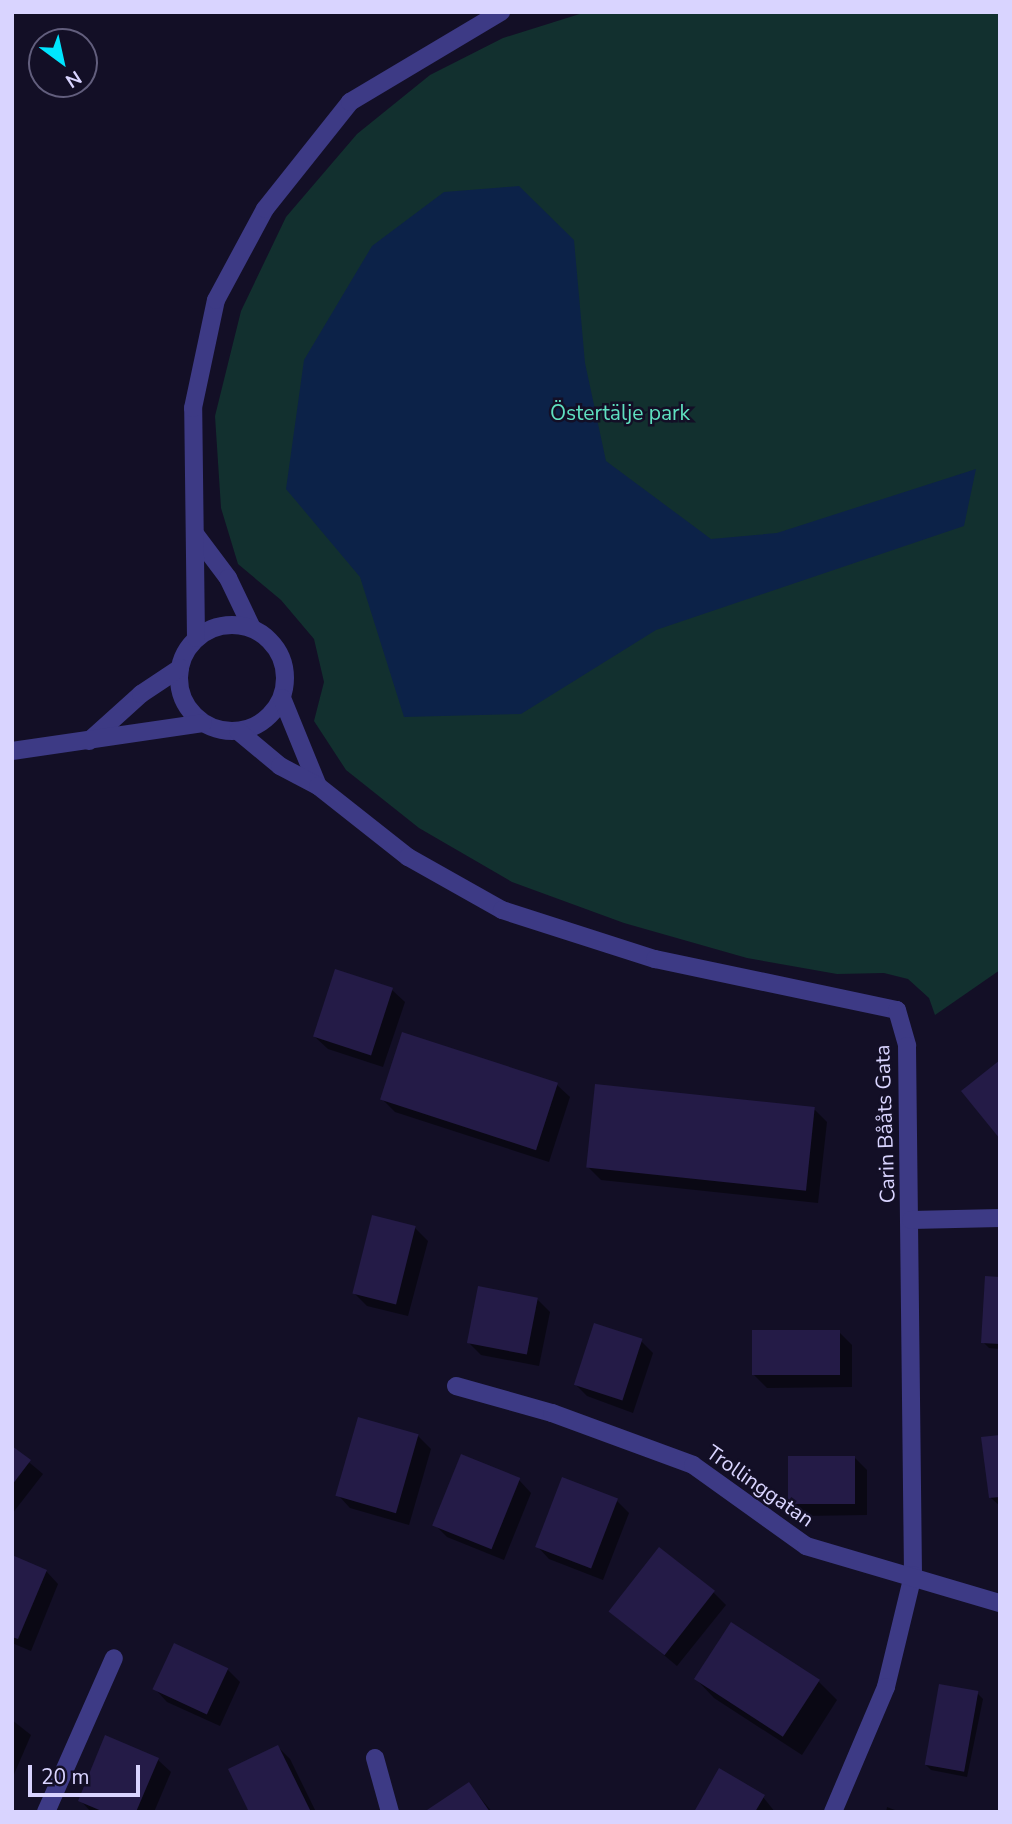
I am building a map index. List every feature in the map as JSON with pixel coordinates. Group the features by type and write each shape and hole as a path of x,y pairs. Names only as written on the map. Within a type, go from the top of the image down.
{"street":[{"path":"89,741 141,694 180,668 196,638 193,408 216,300 265,209 350,102 501,12"},
{"path":"12,751 203,723 238,731 265,720 282,698 285,665 278,649 252,628 228,578 195,534"},
{"path":"196,638 222,625 252,628"},
{"path":"180,668 183,699 203,723"},
{"name":"Carin Bååts Gata","path":"282,698 318,786"},
{"name":"Carin Bååts Gata","path":"238,731 280,766 318,786 408,857 502,910 654,959 897,1010 907,1046 913,1575 887,1688 833,1812"},
{"path":"911,1220 1000,1218"},
{"name":"Trollinggatan","path":"456,1387 552,1413 693,1465 806,1546 913,1575 1000,1603"},
{"path":"46,1812 114,1658"},
{"path":"375,1758 390,1812"}],"green space":[{"name":"Östertälje park","path":"586,12 1000,12 1000,970 935,1015 929,998 908,979 884,973 837,974 747,958 624,923 512,882 419,828 346,770 314,721 324,682 314,639 281,600 238,564 221,508 215,416 241,311 286,217 357,134 430,75 503,38"}],"water":[{"path":"519,186 574,240 585,363 606,461 711,539 777,533 976,469 964,526 656,630 521,714 404,717 360,577 286,489 304,360 372,246 444,192"}],"building":[{"path":"335,969 393,988 371,1055 313,1037"},
{"path":"402,1032 558,1083 536,1150 380,1100"},
{"path":"1000,1060 1000,1139 961,1091"},
{"path":"595,1084 815,1107 806,1191 586,1168"},
{"path":"372,1215 416,1226 396,1304 352,1294"},
{"path":"985,1276 1000,1277 1000,1344 981,1343"},
{"path":"478,1286 538,1298 527,1355 467,1343"},
{"path":"594,1323 643,1339 622,1401 574,1385"},
{"path":"752,1330 840,1330 840,1375 752,1375"},
{"path":"358,1417 419,1434 396,1513 335,1496"},
{"path":"1000,1435 1000,1497 989,1498 981,1437"},
{"path":"12,1446 31,1460 12,1485"},
{"path":"461,1454 520,1478 491,1549 432,1525"},
{"path":"788,1456 855,1456 855,1504 788,1504"},
{"path":"562,1477 618,1499 591,1569 535,1547"},
{"path":"659,1547 715,1591 664,1655 609,1612"},
{"path":"12,1555 47,1570 18,1639 12,1637"},
{"path":"731,1622 820,1680 783,1737 694,1679"},
{"path":"174,1643 228,1668 207,1715 152,1689"},
{"path":"939,1684 978,1691 964,1772 925,1765"},
{"path":"105,1735 159,1758 136,1812 104,1812 78,1801"},
{"path":"278,1745 311,1812 249,1812 228,1769"},
{"path":"719,1768 765,1795 755,1812 694,1812"},
{"path":"469,1782 490,1812 424,1812"}]}
